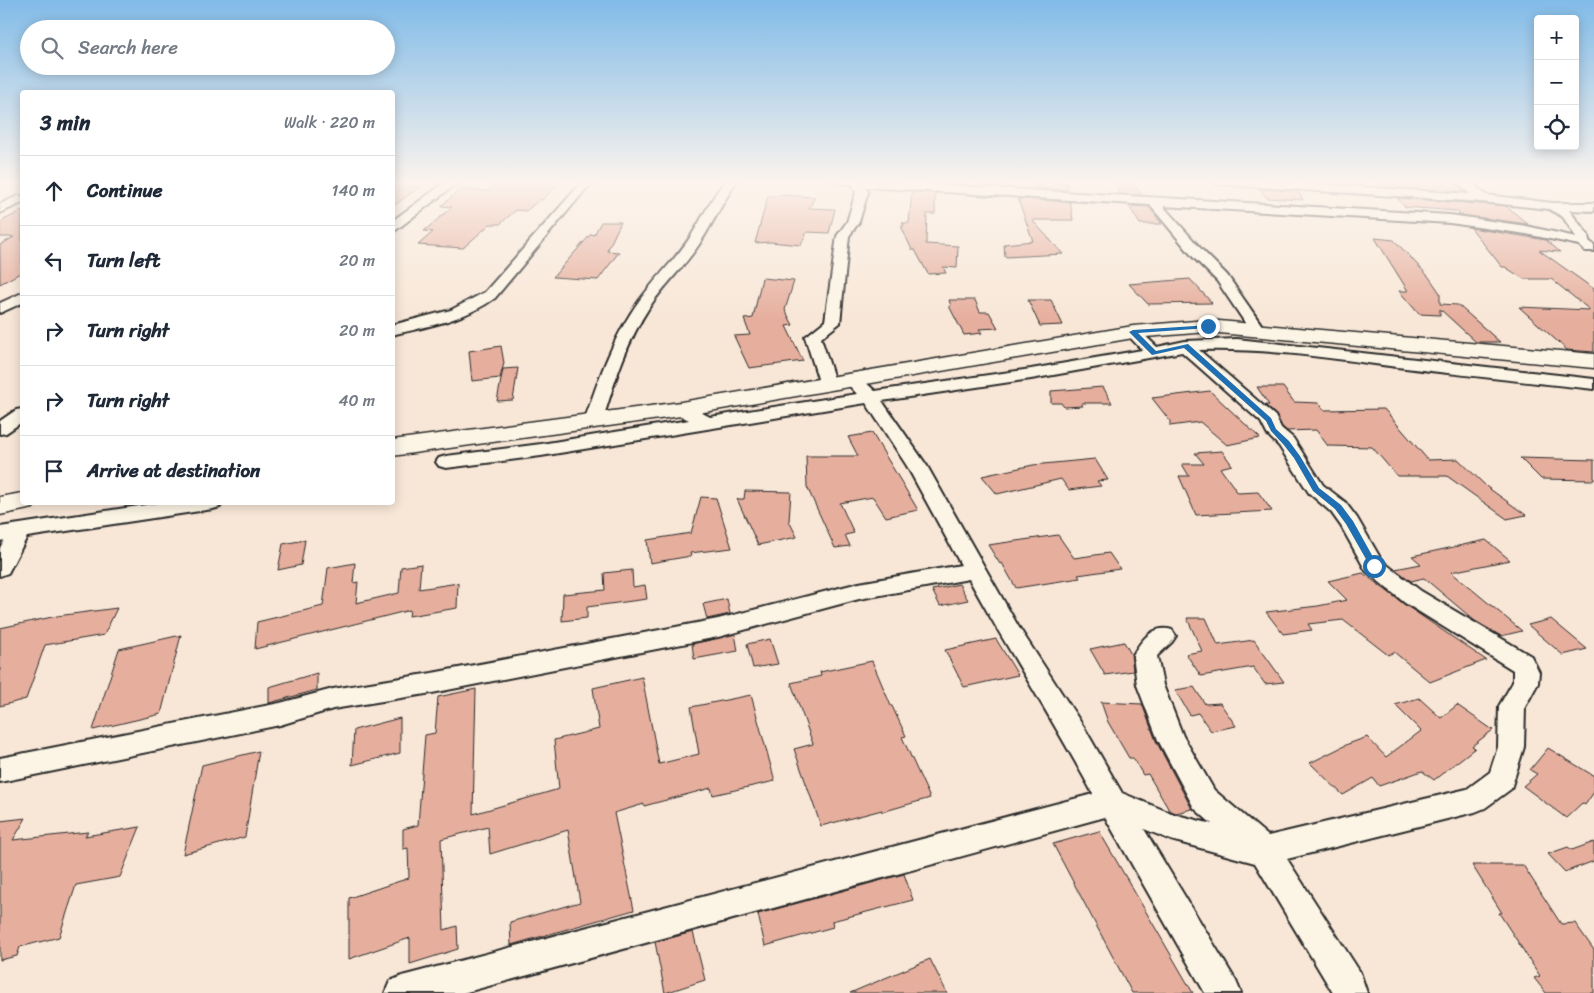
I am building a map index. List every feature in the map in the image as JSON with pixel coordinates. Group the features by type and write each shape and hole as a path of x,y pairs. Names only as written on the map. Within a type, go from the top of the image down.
{"street":[{"path":"395,329 462,312 477,306 490,296 548,227"},
{"path":"594,419 616,357 628,330 644,304 694,241 701,227"},
{"path":"828,385 812,337 832,323 843,236 849,227"},
{"path":"1175,227 1222,278 1257,330"},
{"path":"1508,227 1583,242 1594,250"},
{"path":"1577,227 1582,235 1583,242"},
{"path":"0,309 20,298"},
{"path":"395,448 594,419 681,409 1133,332 1208,326 1594,361"},
{"path":"1133,332 1154,353"},
{"path":"446,462 540,450 871,397 1031,374 1185,346 1237,344 1304,350 1468,371 1594,384"},
{"path":"402,993 1112,802 1171,827 1264,851 1408,818 1475,799 1500,780 1511,748 1512,706 1526,683 1527,672 1522,663 1414,598 1374,566 1346,518 1338,507 1316,489 1286,442 1273,430 1269,420 1185,346"},
{"path":"852,380 871,397 917,466 977,570 1010,632 1076,737 1224,993"},
{"path":"681,409 707,423"},
{"path":"0,429 20,415"},
{"path":"0,506 20,503"},
{"path":"0,568 10,532 193,505"},
{"path":"0,770 280,714 332,699 432,683 718,628 859,591 977,570"},
{"path":"1164,636 1145,655 1150,686 1171,740 1204,799 1264,851 1348,984 1350,993"}],"building":[{"path":"0,227 20,227 20,273 0,284 0,245 14,237 0,237"},
{"path":"428,227 486,227 463,248 418,245 433,232 424,231"},
{"path":"598,227 618,227 607,251 619,252 598,280 553,277 591,234 594,235"},
{"path":"759,227 830,227 829,233 807,232 801,245 770,242 755,243"},
{"path":"902,227 927,227 926,244 958,246 957,268 943,267 946,273 928,274 915,250 912,250"},
{"path":"1028,227 1039,227 1063,254 1005,257 1004,244 1033,241"},
{"path":"1471,228 1546,240 1560,252 1539,250 1594,289 1594,352 1567,350 1519,307 1590,310 1551,279 1524,279 1502,267"},
{"path":"1375,238 1394,240 1429,277 1440,293 1440,304 1458,305 1500,342 1476,342 1440,309 1440,315 1419,314 1399,291 1408,291"},
{"path":"762,278 794,281 785,310 793,325 786,326 803,361 749,368 734,336 750,335 744,319 753,318"},
{"path":"1190,279 1212,303 1148,304 1129,284"},
{"path":"949,300 975,300 980,312 989,312 998,328 979,329 982,333 964,335 949,306 951,306"},
{"path":"1028,300 1051,300 1063,325 1040,326"},
{"path":"501,346 504,363 500,378 472,381 469,351"},
{"path":"518,368 513,400 497,401 503,369"},
{"path":"1103,387 1112,403 1081,403 1083,406 1064,407 1061,403 1051,403 1051,391"},
{"path":"1257,387 1283,387 1294,402 1319,403 1324,410 1384,409 1428,460 1458,459 1487,487 1526,515 1507,519 1447,476 1397,476 1372,447 1328,446 1316,430 1287,431 1282,427 1276,415 1265,405 1269,405"},
{"path":"1210,391 1260,438 1227,445 1200,422 1170,426 1170,421 1152,398"},
{"path":"872,433 918,510 886,517 873,497 840,503 854,533 845,535 850,546 835,548 807,487 806,456 858,456 848,437"},
{"path":"1222,451 1232,465 1220,468 1238,493 1258,492 1272,511 1196,515 1179,476 1189,476 1182,464 1204,464 1195,453"},
{"path":"1520,458 1594,460 1594,480 1541,479"},
{"path":"1095,459 1108,480 1097,481 1101,486 1069,490 1061,479 997,494 982,476 1033,465"},
{"path":"745,491 791,492 789,521 797,537 758,545 737,499 744,499"},
{"path":"701,497 716,498 732,548 690,553 691,556 650,563 647,540 691,533"},
{"path":"1058,535 1074,558 1109,553 1120,569 1078,575 1080,578 1016,588 1002,563 1000,564 988,545"},
{"path":"305,540 301,565 278,570 283,544"},
{"path":"1486,540 1510,560 1451,572 1522,631 1501,636 1475,621 1424,578 1411,581 1395,569 1421,564 1412,556"},
{"path":"355,563 353,583 358,582 356,603 399,593 401,567 421,564 419,589 458,583 457,608 409,616 410,610 255,649 257,622 323,606 328,568"},
{"path":"632,570 633,587 645,585 647,599 587,607 587,618 562,621 563,594 605,590 604,573"},
{"path":"1363,573 1404,604 1486,660 1430,682 1394,652 1388,655 1343,620 1308,624 1312,630 1283,634 1266,612 1318,606 1347,600 1328,581"},
{"path":"959,584 968,600 940,606 932,590"},
{"path":"727,599 730,614 707,619 703,604"},
{"path":"117,608 104,635 45,645 26,699 0,706 0,628 57,616"},
{"path":"1187,618 1206,618 1218,645 1254,640 1284,682 1265,684 1253,667 1201,676 1186,654 1202,651"},
{"path":"1551,619 1587,649 1563,655 1528,625"},
{"path":"735,634 738,651 694,659 692,644"},
{"path":"181,635 161,714 93,730 119,649"},
{"path":"770,639 778,664 753,668 747,644"},
{"path":"996,639 1018,675 964,687 945,650"},
{"path":"1124,642 1131,654 1133,671 1105,675 1090,649"},
{"path":"872,661 906,736 902,737 930,798 882,812 882,810 821,826 794,749 813,744 791,683 821,676 820,672"},
{"path":"317,673 317,690 269,703 269,687"},
{"path":"642,677 659,764 699,754 691,707 751,695 775,781 713,795 711,788 614,813 634,910 511,945 510,922 580,902 568,830 490,854 488,827 441,839 444,930 457,926 458,949 410,964 410,938 349,959 349,898 409,878 408,848 403,849 403,829 418,825 425,735 435,733 438,697 476,689 473,814 559,789 554,740 599,729 593,688"},
{"path":"1194,687 1205,704 1220,703 1236,726 1211,731 1198,713 1190,715 1175,690"},
{"path":"1419,698 1441,718 1457,705 1493,730 1472,746 1475,748 1434,780 1422,771 1379,786 1373,778 1343,795 1310,763 1348,744 1367,737 1386,757 1421,731 1395,705"},
{"path":"1101,702 1142,704 1156,741 1192,809 1176,813 1169,810 1148,774 1143,775 1133,758 1129,758 1108,722"},
{"path":"400,718 400,753 352,765 354,730"},
{"path":"1548,748 1594,776 1594,792 1585,805 1582,803 1566,818 1523,786 1537,774 1530,770"},
{"path":"259,751 245,837 183,854 202,765"},
{"path":"26,818 13,840 88,832 85,836 140,827 120,877 76,885 59,937 20,947 17,956 0,960 0,821"},
{"path":"1099,831 1193,993 1132,993 1053,844"},
{"path":"1594,842 1594,861 1565,872 1548,854 1568,847 1572,850"},
{"path":"1472,865 1523,865 1561,924 1575,923 1594,950 1594,993 1546,993 1534,978 1540,976 1499,913 1502,913"},
{"path":"904,874 913,900 832,921 833,927 765,946 758,914"},
{"path":"693,932 705,980 665,993 655,942"},
{"path":"930,959 947,993 850,993"}],"route":[{"path":"1208,326 1133,332 1154,353 1185,346 1269,420 1273,430 1286,442 1316,489 1338,507 1350,523 1374,566"}]}
